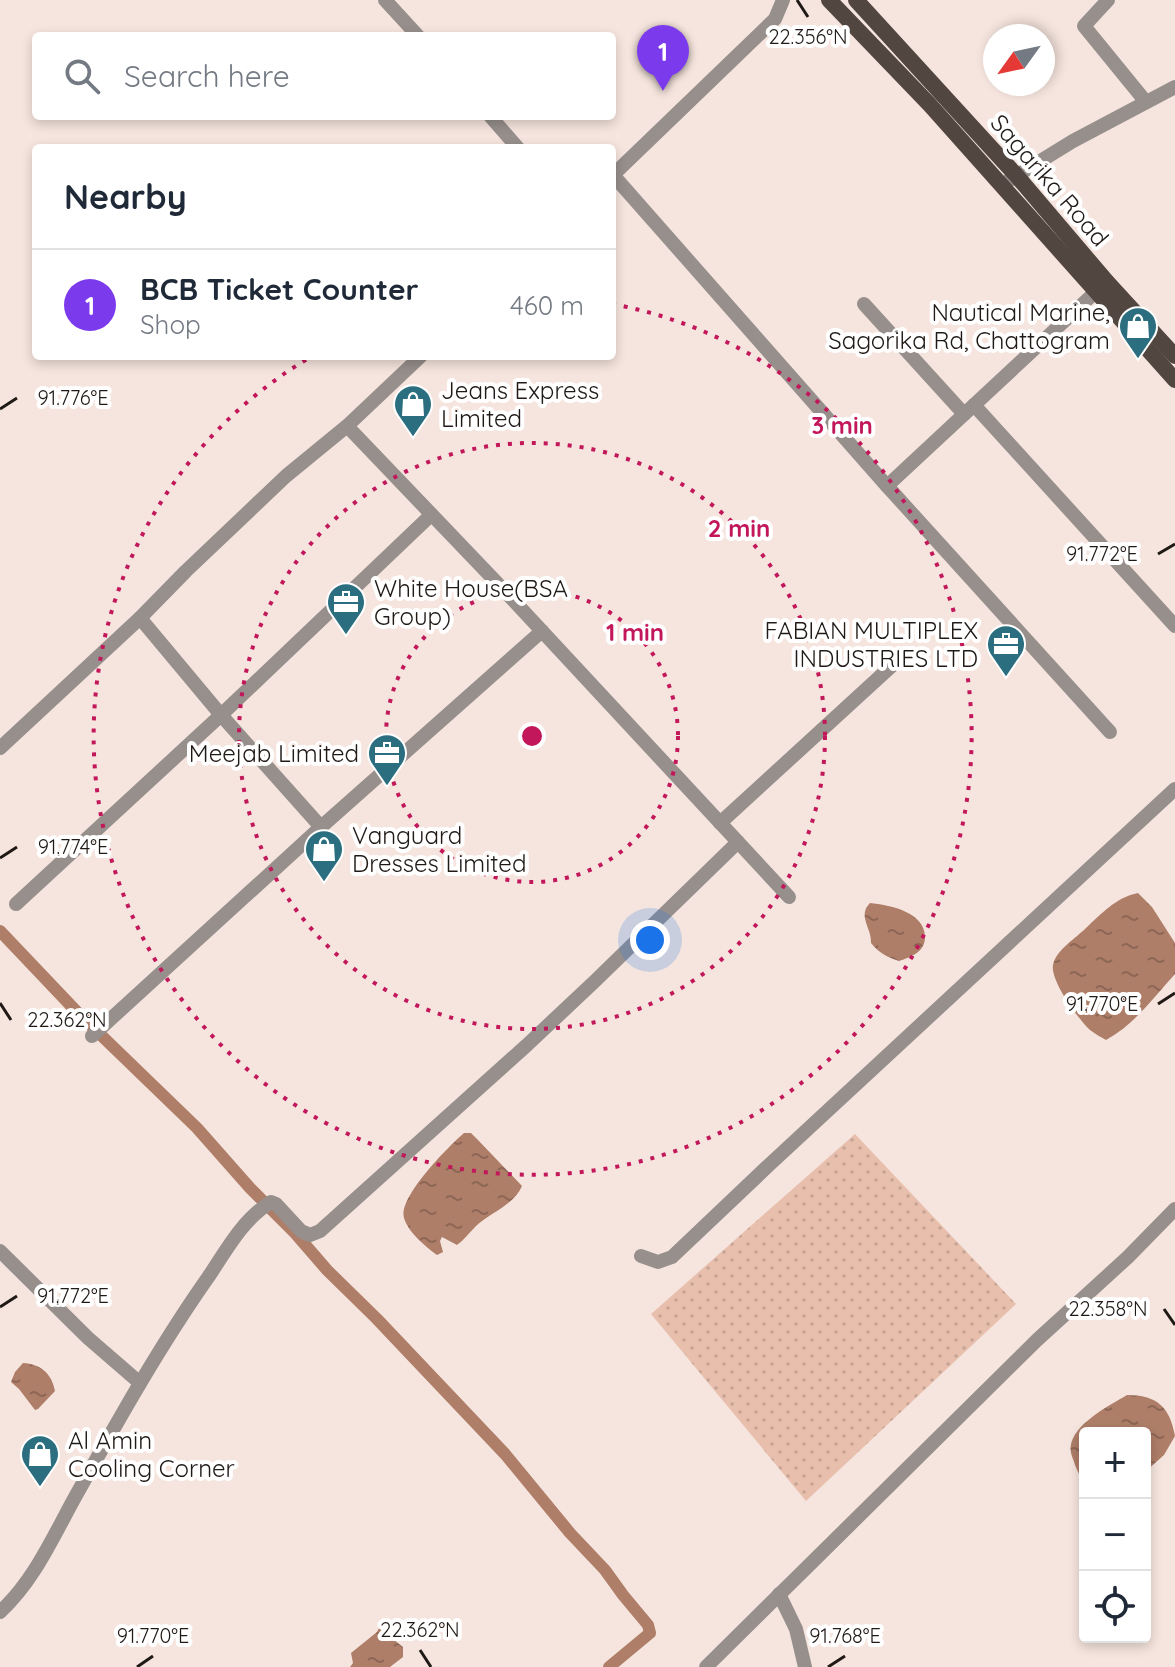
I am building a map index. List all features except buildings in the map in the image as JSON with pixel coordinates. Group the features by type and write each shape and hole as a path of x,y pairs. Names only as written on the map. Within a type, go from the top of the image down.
{"main road":[{"name":"Sagarika Road","path":"829,0 930,105 1001,186 1175,356"},
{"name":"Sagarika Road","path":"856,0 1016,175 1175,380"}],"street":[{"path":"385,0 414,32"},
{"path":"616,171 775,19 783,0"},
{"path":"1108,0 1084,26 1146,102"},
{"path":"1001,186 1073,141 1146,102 1172,92"},
{"path":"494,120 514,144"},
{"path":"616,180 1110,732"},
{"path":"887,486 1101,287"},
{"path":"864,304 1175,626"},
{"path":"0,748 286,476 347,426 417,360"},
{"path":"347,426 789,897"},
{"path":"16,904 431,515"},
{"path":"140,618 321,827"},
{"path":"92,1036 542,631"},
{"path":"720,823 897,661"},
{"path":"641,1256 658,1262 672,1257 1175,789"},
{"path":"0,1612 36,1569 140,1383 183,1313 257,1210 271,1202 301,1231 310,1235 320,1231 550,1024 738,842"},
{"path":"706,1667 1037,1340 1128,1257 1175,1209"},
{"path":"0,1251 88,1338 140,1383"},
{"path":"779,1594 796,1629 805,1667"}],"shaded area":[{"path":"855,1134 1016,1304 806,1501 651,1314"}],"water":[{"path":"1138,893 1152,907 1175,943 1175,974 1135,1018 1106,1040 1090,1030 1072,1009 1056,980 1053,965 1062,949 1104,911 1123,898"},
{"path":"870,903 905,911 919,921 925,937 920,950 899,961 877,949 871,943 865,917"},
{"path":"464,1133 471,1133 522,1186 508,1204 476,1226 457,1245 442,1237 443,1252 437,1255 409,1228 404,1209 426,1172"},
{"path":"23,1363 40,1368 54,1385 55,1391 35,1410 11,1382"},
{"path":"1127,1395 1146,1397 1166,1410 1175,1436 1164,1455 1151,1467 1151,1427 1081,1427"},
{"path":"1079,1430 1079,1473 1071,1453"},
{"path":"379,1628 403,1647 403,1657 390,1667 350,1667 353,1663 351,1653"}],"waterway":[{"path":"0,931 77,1012 197,1128 327,1270 505,1454 605,1570 648,1625 650,1633 609,1667"}],"place":[{"name":"BCB Ticket Counter","path":"663,91"},
{"name":"Nautical Marine, Sagorika Rd, Chattogram","path":"1138,360"},
{"name":"Jeans Express Limited","path":"413,438"},
{"name":"White House(BSA Group)","path":"346,636"},
{"name":"FABIAN MULTIPLEX INDUSTRIES LTD","path":"1006,678"},
{"name":"Meejab Limited","path":"387,787"},
{"name":"Vanguard Dresses Limited","path":"324,883"},
{"name":"Al Amin Cooling Corner","path":"40,1488"}]}
